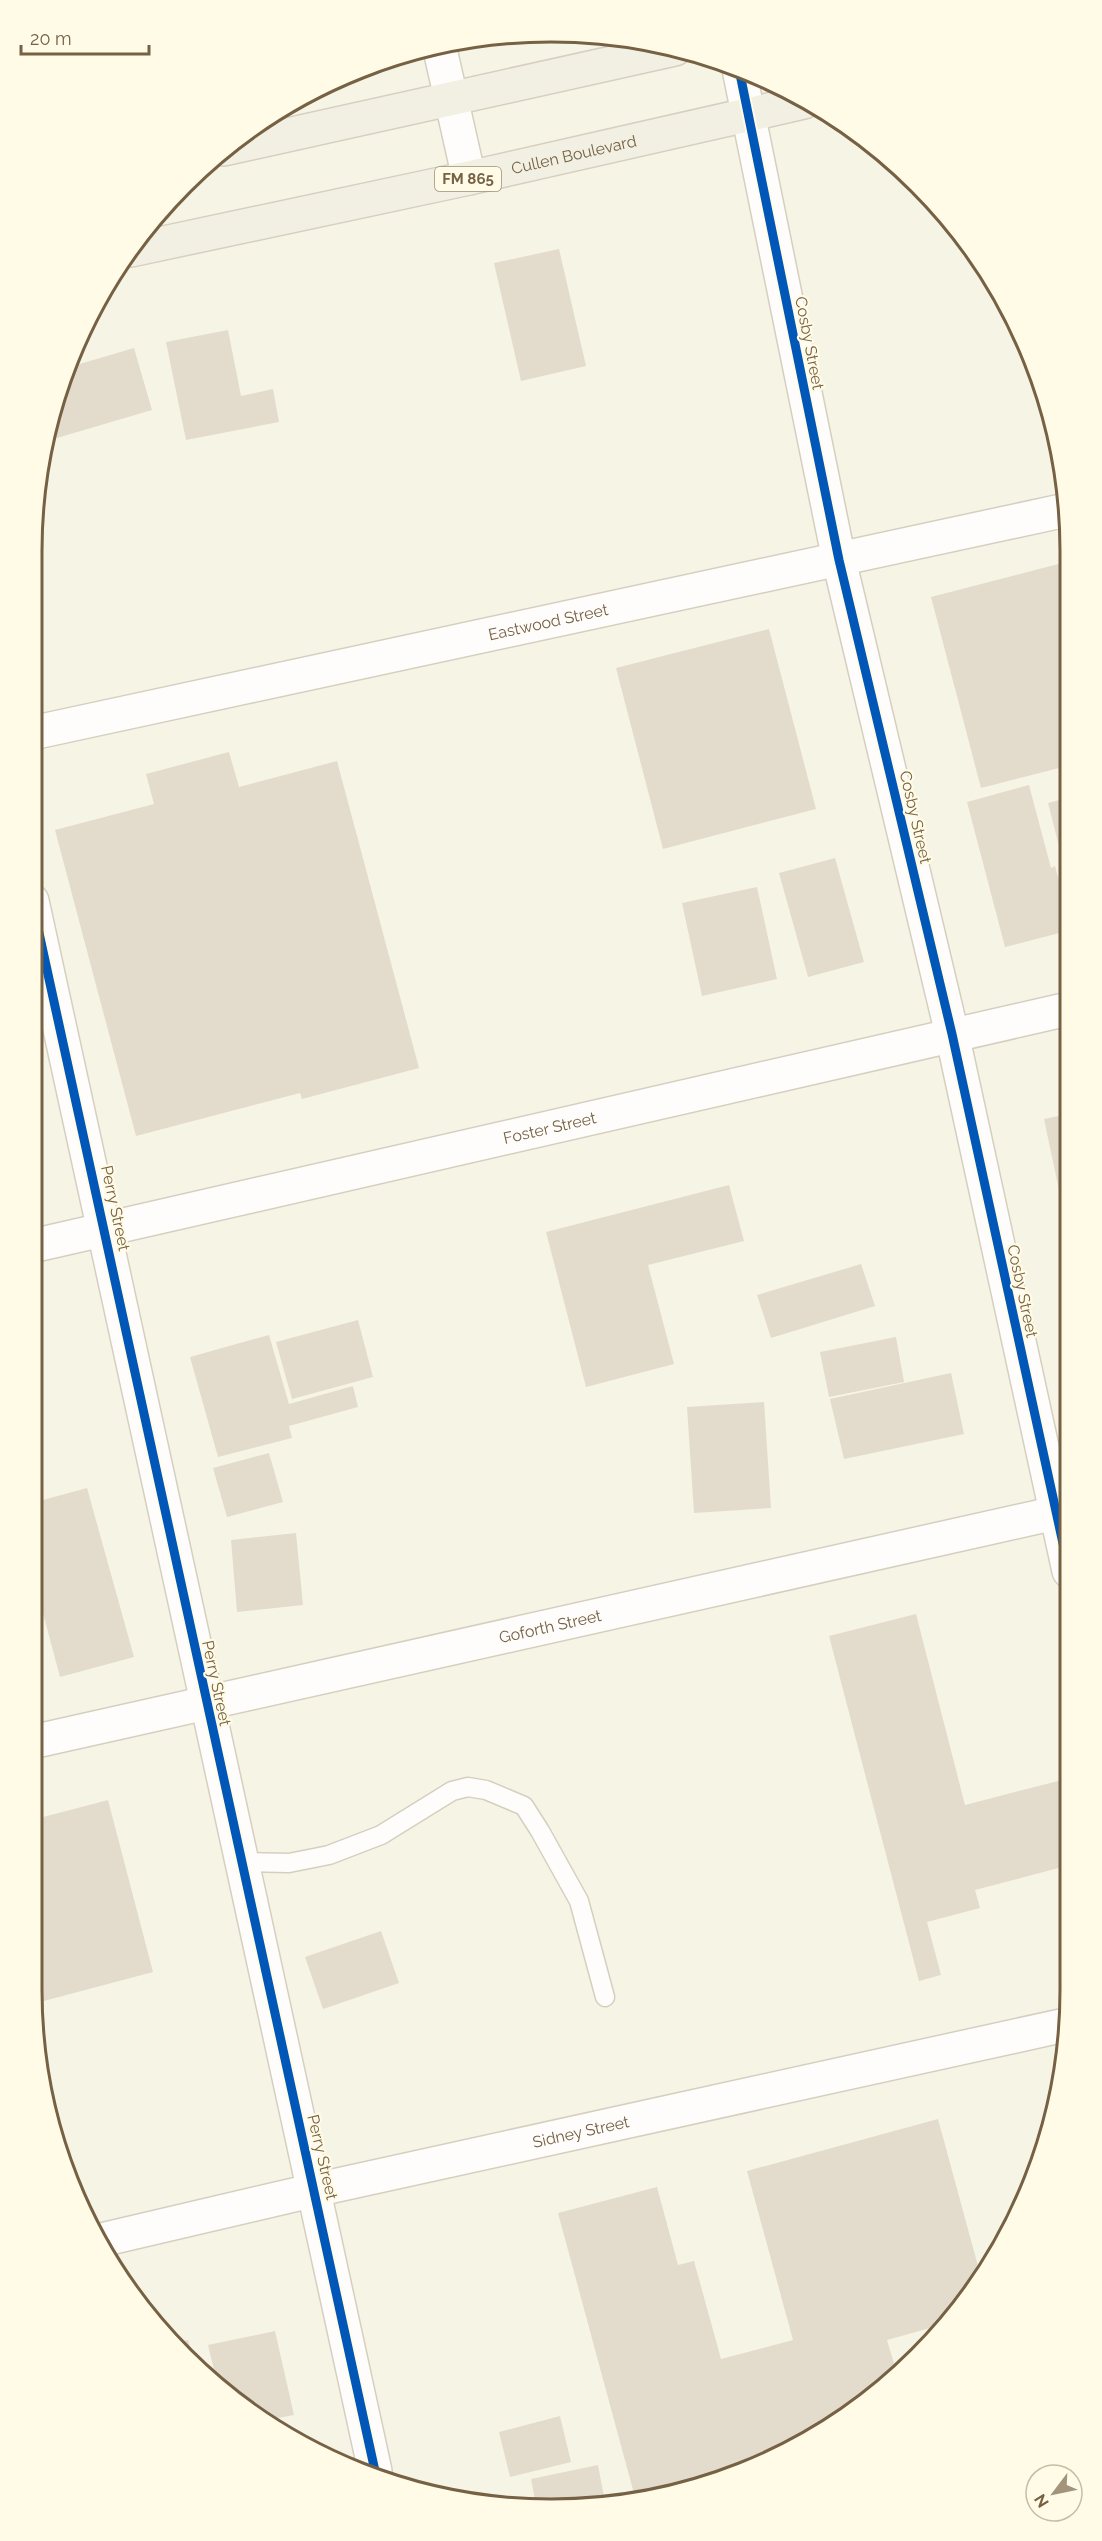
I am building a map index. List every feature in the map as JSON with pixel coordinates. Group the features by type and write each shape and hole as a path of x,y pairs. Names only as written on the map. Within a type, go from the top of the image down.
{"main road":[{"path":"244,145 656,53"},
{"name":"Cullen Boulevard","path":"142,248 469,178 795,104"}],"street":[{"path":"441,54 469,178"},
{"name":"Cosby Street","path":"741,79 838,560 952,1034 1060,1499"},
{"name":"Eastwood Street","path":"42,731 1058,512"},
{"name":"Perry Street","path":"42,946 105,1229 205,1704 315,2190 374,2467"},
{"name":"Foster Street","path":"42,1244 1060,1011"},
{"name":"Goforth Street","path":"42,1740 1060,1513"},
{"name":"Sidney Street","path":"107,2239 315,2190 1059,2026"}],"lane":[{"path":"241,1862 289,1863 329,1855 381,1835 452,1791 468,1787 486,1790 524,1806 540,1831 579,1901 605,1997"}],"building":[{"path":"559,249 586,366 521,381 494,263"},
{"path":"228,330 241,396 273,389 279,422 186,440 166,342"},
{"path":"134,348 152,410 55,439 59,419 78,365"},
{"path":"1060,564 1060,768 981,788 931,597"},
{"path":"769,629 816,809 663,849 616,668"},
{"path":"229,752 239,787 337,761 419,1068 302,1099 300,1093 136,1136 55,830 154,804 146,774"},
{"path":"1029,785 1051,868 1055,866 1060,885 1060,933 1005,947 967,802"},
{"path":"1060,800 1060,850 1048,803"},
{"path":"835,858 864,962 808,977 779,873"},
{"path":"757,887 777,979 702,996 682,903"},
{"path":"1060,1116 1060,1195 1044,1119"},
{"path":"729,1185 744,1241 648,1265 674,1364 586,1387 546,1232"},
{"path":"861,1264 875,1306 771,1338 757,1295"},
{"path":"358,1320 373,1377 292,1399 276,1342"},
{"path":"269,1335 289,1404 353,1386 358,1407 289,1426 292,1438 218,1457 190,1357"},
{"path":"896,1337 904,1382 829,1397 820,1352"},
{"path":"951,1373 964,1434 844,1459 830,1399"},
{"path":"764,1402 771,1508 694,1513 687,1407"},
{"path":"269,1453 283,1502 227,1517 213,1468"},
{"path":"87,1488 134,1657 60,1677 42,1610 42,1500"},
{"path":"296,1533 303,1605 237,1612 231,1540"},
{"path":"916,1614 965,1805 1060,1781 1060,1868 975,1890 980,1908 927,1922 941,1975 919,1981 829,1636"},
{"path":"108,1800 153,1972 42,2001 42,1817"},
{"path":"381,1931 399,1983 323,2009 305,1957"},
{"path":"938,2119 978,2266 933,2327 887,2340 895,2366 834,2413 806,2431 746,2460 683,2482 634,2492 558,2213 657,2187 678,2265 694,2261 721,2359 793,2340 747,2171"},
{"path":"275,2331 294,2415 276,2418 215,2373 208,2345"},
{"path":"188,2340 190,2349 183,2341"},
{"path":"560,2416 571,2462 510,2477 499,2432"},
{"path":"598,2465 604,2496 535,2499 531,2479"}],"cycle path":[{"path":"741,79 839,560 952,1034 1060,1530"},
{"path":"42,947 374,2467"}]}
